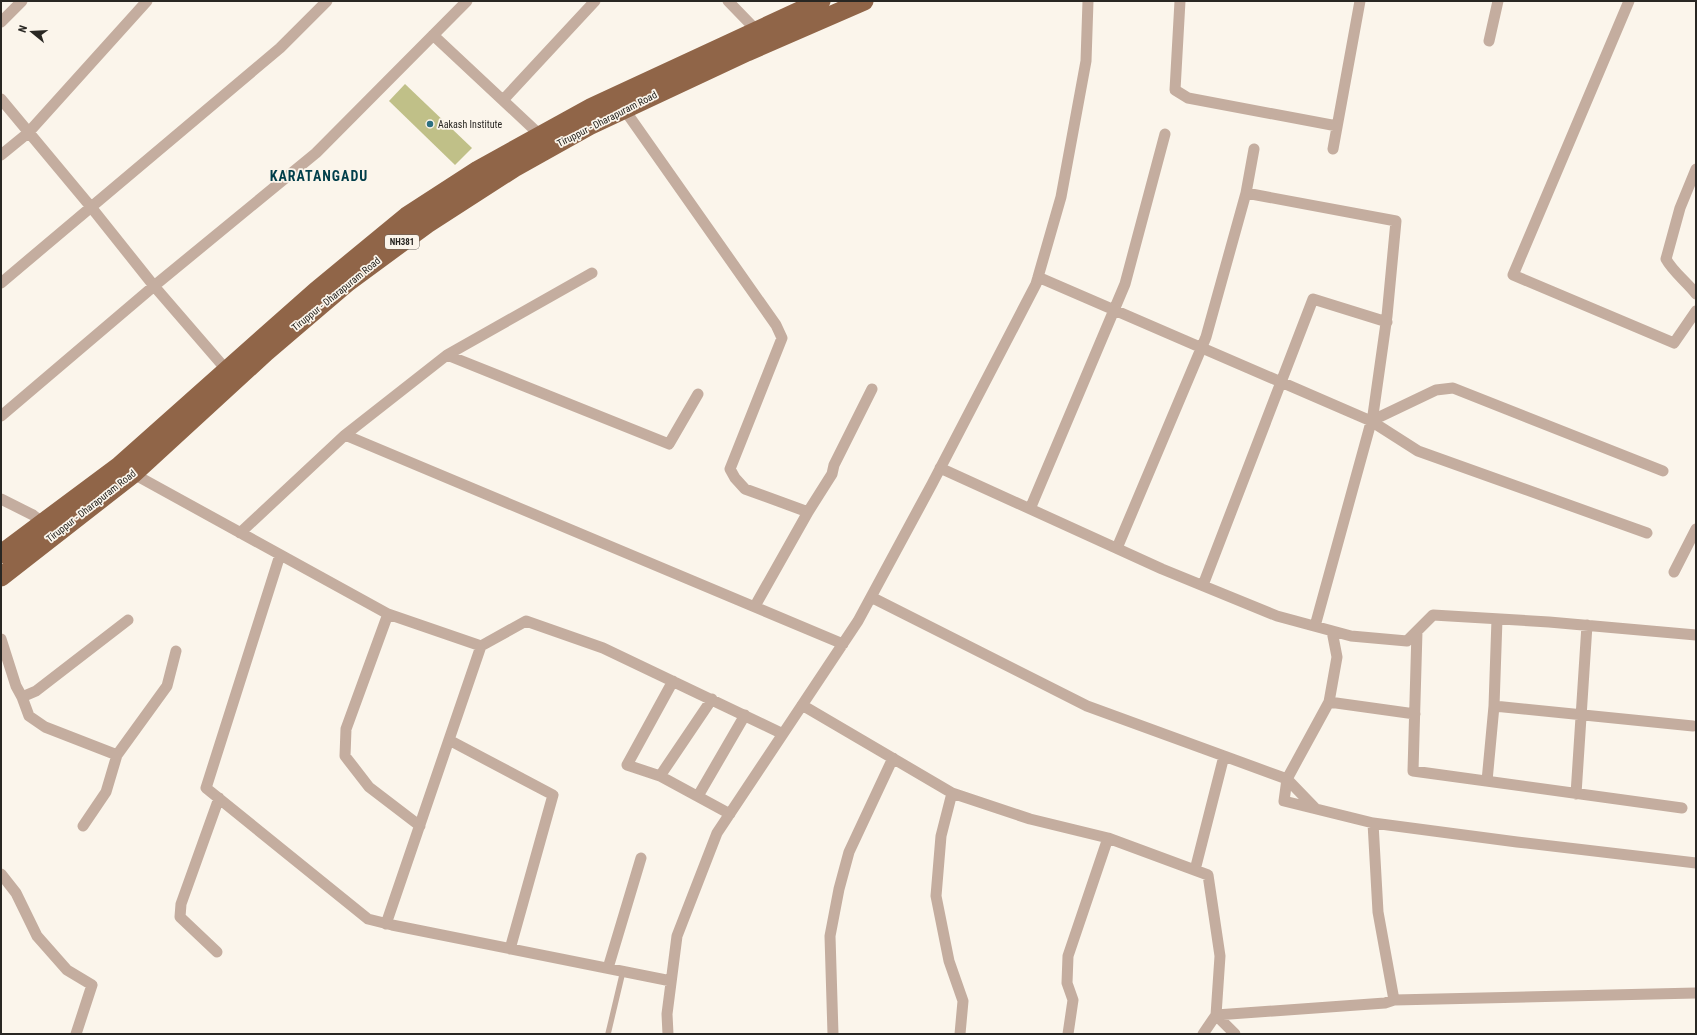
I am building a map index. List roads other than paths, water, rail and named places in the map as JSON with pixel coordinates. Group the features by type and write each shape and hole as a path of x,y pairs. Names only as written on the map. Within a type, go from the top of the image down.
{"highway":[{"name":"NH381","path":"231,375 316,290 407,216 478,170 540,134 592,107 762,38 821,1"},
{"name":"Tiruppur - Dharapuram Road","path":"1,577 126,470 231,375 348,282 427,224 514,168 589,126 762,38 864,1"},
{"name":"NH381","path":"1,554 42,522 126,470"}],"street":[{"path":"1,22 22,1"},
{"path":"1,155 28,133 148,1"},
{"path":"1,283 280,48 327,1"},
{"path":"1,416 154,286 316,153 467,1"},
{"path":"504,99 595,1"},
{"path":"728,1 762,38"},
{"path":"668,1034 667,1014 677,936 717,833 843,644 871,598 1036,284 1060,197 1086,61 1088,1"},
{"path":"1180,1 1175,90 1188,98 1337,126"},
{"path":"1332,149 1360,1"},
{"path":"1489,41 1498,1"},
{"path":"1629,1 1513,275 1674,343 1696,310"},
{"path":"433,35 504,99 540,134"},
{"path":"1,99 91,207 154,286 231,375"},
{"path":"624,109 776,325 782,338 730,469 734,478 745,489 808,512"},
{"path":"1030,509 1125,284 1165,134"},
{"path":"1117,548 1206,337 1246,193 1254,149"},
{"path":"1696,169 1680,208 1666,259 1671,268 1687,282 1696,294"},
{"path":"1246,193 1396,221 1386,322 1371,421 1315,626"},
{"path":"240,533 345,435 447,355 592,273"},
{"path":"1038,277 1371,421 1418,450 1647,533"},
{"path":"1203,586 1313,300 1386,322"},
{"path":"447,355 669,444 698,394"},
{"path":"1371,421 1436,390 1453,388 1663,471"},
{"path":"755,606 808,512 832,474 834,465 872,389"},
{"path":"345,435 843,644"},
{"path":"940,468 1203,586 1277,616 1350,636 1407,641 1433,614 1587,625 1696,635"},
{"path":"126,470 388,614 481,646"},
{"path":"1,499 33,515 42,522"},
{"path":"1674,572 1696,529"},
{"path":"280,555 206,788 368,919 386,924 671,981"},
{"path":"871,598 1087,706 1287,778 1316,808"},
{"path":"388,614 346,730 345,756 369,786 420,826"},
{"path":"1487,781 1494,706 1497,619"},
{"path":"22,696 36,691 128,620"},
{"path":"386,924 481,646 526,621 603,648 783,734"},
{"path":"1576,794 1587,625"},
{"path":"1417,630 1413,771 1682,808"},
{"path":"1332,631 1337,657 1329,702 1287,778 1284,800 1373,823 1696,863"},
{"path":"1,639 16,686 22,696 28,716 45,727 117,755"},
{"path":"83,826 106,792 117,755 167,686 176,651"},
{"path":"673,681 627,765 660,776 730,814"},
{"path":"660,776 712,700"},
{"path":"1329,702 1414,714"},
{"path":"802,705 952,793 1030,819 1108,838 1208,875 1220,956 1216,1015 1203,1034"},
{"path":"1494,706 1693,726"},
{"path":"698,796 745,715"},
{"path":"449,740 553,795 510,949"},
{"path":"1195,870 1224,756"},
{"path":"833,1034 830,936 839,889 849,852 893,758"},
{"path":"952,793 941,836 936,896 949,961 963,1001 960,1034"},
{"path":"217,952 180,917 181,904 219,798"},
{"path":"1373,823 1378,912 1394,1000"},
{"path":"1068,1034 1073,1000 1067,983 1068,956 1108,838"},
{"path":"608,968 642,858"},
{"path":"2,879 16,893 37,936 67,970 92,986 76,1034"},
{"path":"1216,1015 1385,1003 1394,1000 1696,993"},
{"path":"1216,1015 1236,1034"}],"lane":[{"path":"608,1034 623,971"}],"place":[{"name":"Aakash Institute","path":"430,124"}],"district":[{"name":"KARATANGADU","path":"319,176"}]}
